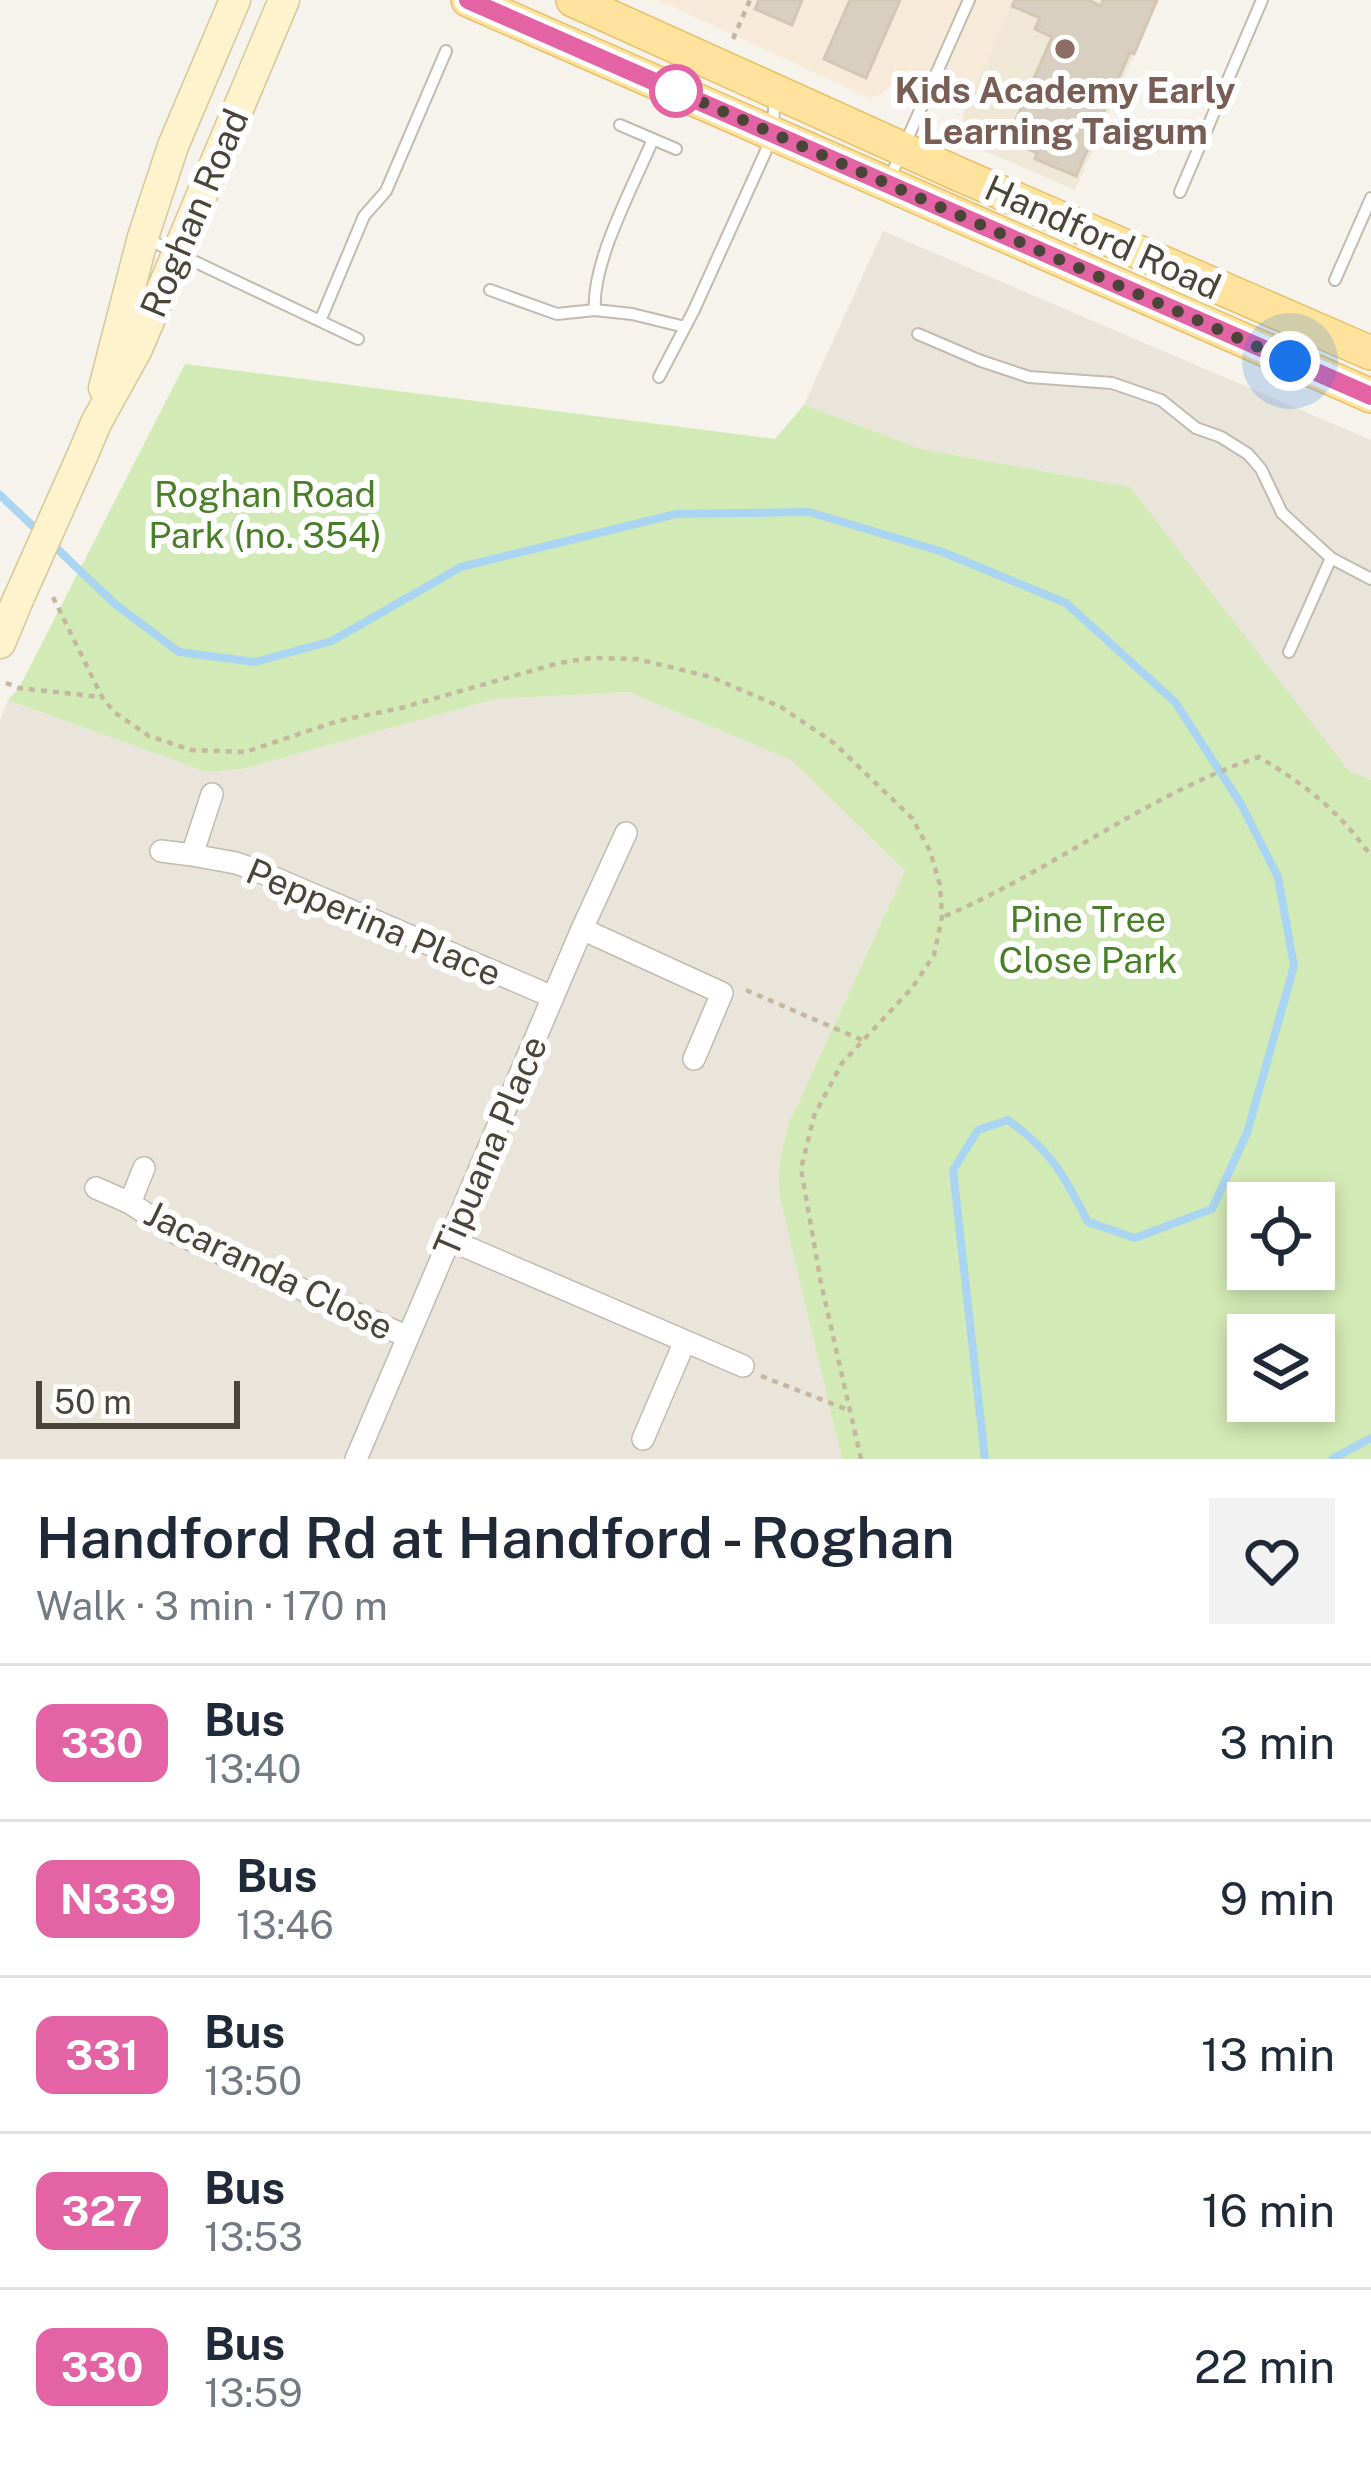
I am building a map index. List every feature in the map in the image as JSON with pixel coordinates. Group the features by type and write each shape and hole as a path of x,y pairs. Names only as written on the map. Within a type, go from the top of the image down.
{"main road":[{"name":"Roghan Road","path":"96,423 143,237 173,146 235,0"},
{"name":"Roghan Road","path":"6,624 96,423 137,349 284,0"},
{"name":"Handford Road","path":"468,0 1371,396"},
{"name":"Handford Road","path":"572,0 1371,353"}],"street":[{"path":"192,855 212,794"},
{"name":"Tipuana Place","path":"356,1459 626,833"},
{"name":"Pepperina Place","path":"160,851 258,871 553,998"},
{"path":"582,929 722,992 694,1059"},
{"name":"Jacaranda Close","path":"130,1203 144,1168"},
{"name":"Jacaranda Close","path":"96,1189 130,1203 176,1233 408,1337"},
{"path":"450,1240 743,1366"},
{"path":"643,1439 685,1341"}],"lane":[{"path":"888,183 969,0"},
{"path":"1180,192 1262,0"},
{"path":"320,321 364,216 386,191 446,51"},
{"path":"659,377 747,196 772,133 776,93"},
{"path":"620,125 676,148"},
{"path":"595,310 599,268 652,139"},
{"path":"1335,280 1371,198"},
{"path":"143,237 358,339"},
{"path":"490,290 557,314 595,310 685,327"},
{"path":"918,334 1029,377 1112,383 1161,400 1196,428 1248,454 1261,469 1282,513 1330,557 1371,579"},
{"path":"1289,652 1330,557"}],"path":[{"path":"731,44 750,0"},
{"path":"7,683 103,697"},
{"path":"942,917 990,897 1202,779 1259,757 1324,800 1371,856"},
{"path":"722,992 742,988 862,1040"},
{"path":"743,1366 851,1411"}],"shaded area":[{"path":"658,0 1014,0 971,98 908,70 881,94 869,98"},
{"name":"Kids Academy Early Learning Taigum","path":"1014,0 1158,0 1075,190 976,147 966,139 962,127 963,115"},
{"path":"883,231 1371,440 1371,780 1349,772 1271,680 1130,487 921,449 804,405"},
{"path":"629,692 791,760 905,871 789,1123 780,1158 780,1193 842,1459 0,1459 0,720 8,700 207,772 242,769 495,699"}],"green space":[{"path":"185,364 775,439 804,405 921,449 1130,487 1349,771 1371,780 1371,1459 842,1459 779,1193 780,1158 789,1123 905,871 791,760 629,692 495,699 242,769 207,772 8,700 19,688"}],"building":[{"path":"759,0 802,0 792,25 755,9"},
{"path":"850,0 900,0 866,78 824,59"},
{"name":"Kids Academy Early Learning Taigum","path":"1015,0 1088,0 1101,6 1103,0 1157,0 1076,176 1035,159 1037,153 1007,140 1052,37 1035,29 1040,18 1012,6"}],"waterway":[{"path":"0,495 39,532"},
{"path":"50,542 115,604 179,652 255,662 332,641 461,567 676,514 809,512 940,551 1066,603 1175,702 1241,804 1278,877 1294,966 1247,1133 1212,1209 1135,1238 1088,1222 1055,1165 1008,1120 978,1130 953,1170 985,1459"},
{"path":"1332,1459 1371,1438"}],"bus line":[{"name":"330","path":"468,0 1371,396"}],"place":[{"name":"Kids Academy Early Learning Taigum","path":"1065,49"}],"route":[{"path":"676,91 670,88 1290,361"}],"park label":[{"name":"Roghan Road Park (no. 354)","path":"265,514"},
{"name":"Pine Tree Close Park","path":"1088,940"}]}
